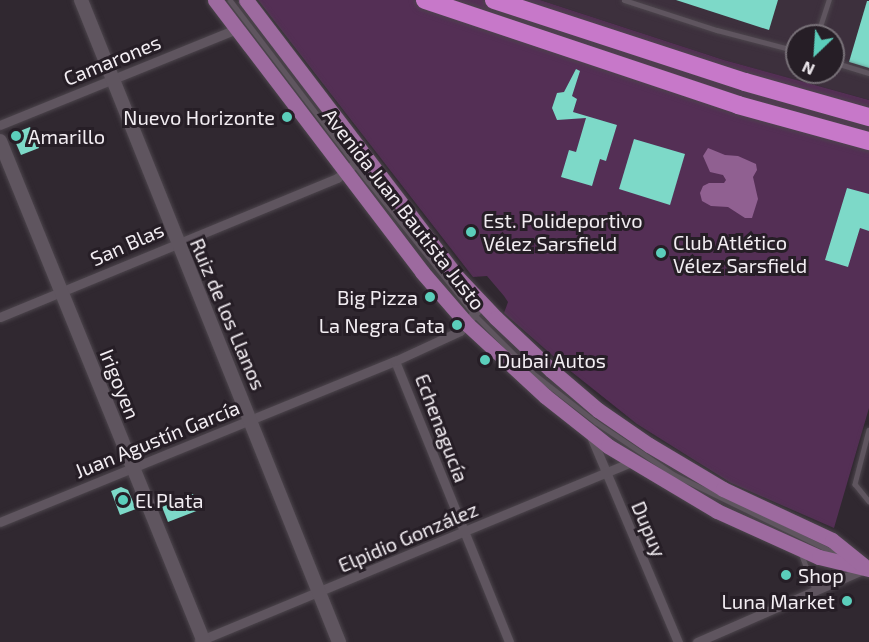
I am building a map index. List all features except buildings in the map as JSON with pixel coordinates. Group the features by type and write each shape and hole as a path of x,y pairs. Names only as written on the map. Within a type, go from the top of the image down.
{"highway":[{"path":"426,0 738,105 869,141"},
{"path":"494,0 735,79 869,117"}],"main road":[{"name":"Avenida Juan Bautista Justo","path":"215,0 237,29 355,163 444,260 474,314 522,376 588,430 632,462 717,511 819,557 868,568"},
{"name":"Avenida Juan Bautista Justo","path":"246,0 355,163 422,272 474,314 559,376 598,410 649,445 723,489 832,540 868,568"}],"street":[{"name":"Ruiz de los Llanos","path":"81,0 339,642"},
{"name":"Camarones","path":"0,125 237,29"},
{"name":"Irigoyen","path":"0,141 201,641"},
{"name":"San Blas","path":"0,317 177,242 337,178 355,163"},
{"name":"Juan Agustín García","path":"0,522 395,360 460,331 474,314"},
{"name":"Echenagucía","path":"395,360 509,642"},
{"name":"Dupuy","path":"588,430 678,642"},
{"name":"Elpidio González","path":"201,641 632,462"},
{"path":"697,642 868,568"}],"lane":[{"path":"230,0 355,163"},
{"path":"624,0 717,30 785,48"},
{"path":"821,24 829,0"},
{"path":"845,66 869,73"},
{"path":"869,430 855,484 869,501"},
{"path":"799,548 816,592"}],"shaded area":[{"name":"Club Atlético Vélez Sarsfield","path":"258,0 540,0 724,60 785,77 785,84 811,84 869,100 869,408 834,528 731,483 637,424 568,369 504,313 508,302 487,276 473,277"},
{"path":"540,0 869,0 869,100 811,84 845,84 845,24 785,24 785,77 724,60"},
{"path":"708,148 725,155 738,156 756,164 757,170 753,177 758,199 752,218 745,218 728,207 711,206 702,201 700,193 703,186 709,183 724,183 726,180 723,175 710,172 703,156"}],"place":[{"name":"Nuevo Horizonte","path":"287,117"},
{"name":"Amarillo","path":"16,136"},
{"name":"Est. Polideportivo Vélez Sarsfield","path":"471,232"},
{"name":"Club Atlético Vélez Sarsfield","path":"661,253"},
{"name":"Big Pizza","path":"430,297"},
{"name":"La Negra Cata","path":"457,325"},
{"name":"Dubai Autos","path":"485,360"},
{"name":"El Plata","path":"123,500"},
{"name":"Shop","path":"786,575"},
{"name":"Luna Market","path":"847,601"}]}
